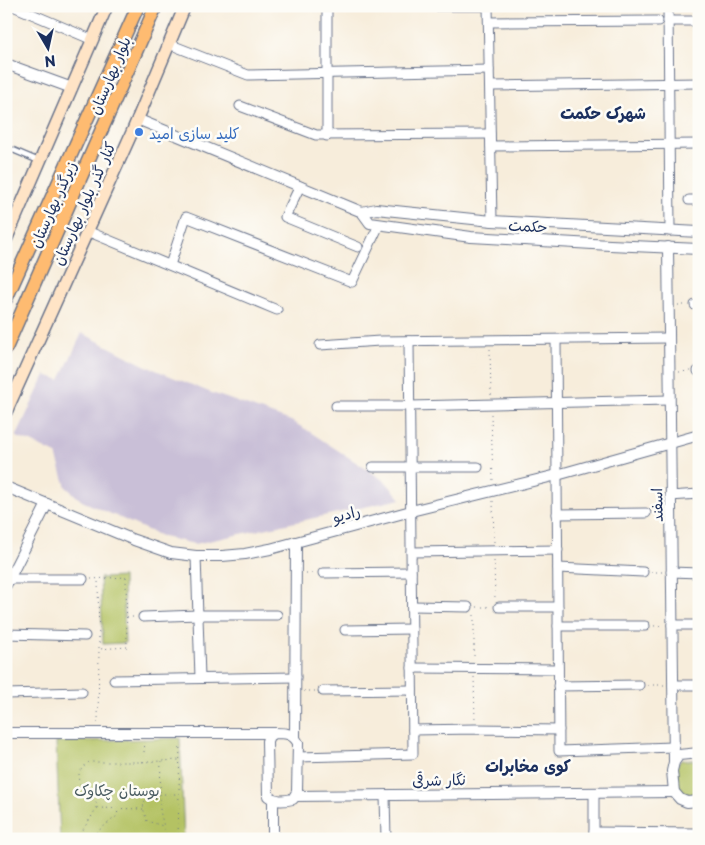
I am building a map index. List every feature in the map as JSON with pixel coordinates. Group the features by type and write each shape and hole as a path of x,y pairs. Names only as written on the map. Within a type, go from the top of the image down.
{"main road":[{"path":"6,240 10,225 40,162 108,6"},
{"name":"بلوار بهارستان","path":"87,121 138,6"},
{"name":"بلوار بهارستان","path":"104,128 156,6"},
{"name":"کنار گذر بلوار بهارستان","path":"6,412 138,119 185,6"},
{"name":"زیرگذر بهارستان","path":"6,299 87,121"},
{"name":"زیرگذر بهارستان","path":"6,348 104,128"}],"street":[{"path":"13,6 93,40"},
{"path":"327,6 327,136"},
{"path":"434,6 488,6 492,221"},
{"path":"668,6 663,21 668,84 670,231"},
{"path":"489,22 699,21"},
{"path":"169,44 248,75 490,70"},
{"path":"6,64 72,88"},
{"path":"490,86 699,83"},
{"path":"240,106 316,136 490,134"},
{"name":"حکمت","path":"138,119 362,212 370,223 378,225 471,237 699,249"},
{"path":"490,146 699,144"},
{"path":"300,186 285,217 358,247"},
{"path":"689,200 699,200"},
{"name":"حکمت","path":"362,212 376,209 492,221 699,232"},
{"path":"170,265 186,218 352,282 378,225"},
{"path":"87,230 277,310"},
{"name":"اسفند","path":"668,247 674,762 672,771 674,792"},
{"path":"320,344 669,338"},
{"path":"556,340 559,752 673,747"},
{"path":"298,757 413,754 409,341"},
{"path":"336,406 669,400"},
{"name":"رادیو","path":"6,487 134,540 171,553 196,556 222,556 245,554 296,542 557,475 699,435"},
{"path":"373,467 478,467"},
{"path":"670,496 699,494"},
{"path":"47,504 8,582 83,579"},
{"path":"557,514 646,513"},
{"path":"295,738 296,542"},
{"path":"411,552 558,550"},
{"path":"196,556 200,678"},
{"path":"558,568 643,572"},
{"path":"323,573 411,572"},
{"path":"672,572 699,573"},
{"path":"412,606 468,607"},
{"path":"499,607 558,607"},
{"path":"143,617 277,615"},
{"path":"672,625 699,625"},
{"path":"558,626 645,626"},
{"path":"345,630 412,629"},
{"path":"6,634 85,636"},
{"path":"412,668 558,669"},
{"path":"114,680 296,676"},
{"path":"558,686 639,685"},
{"path":"673,685 699,685"},
{"path":"324,691 412,690"},
{"path":"6,694 82,692"},
{"path":"413,730 559,730"},
{"path":"6,733 290,734 298,744 297,792 295,796"},
{"path":"273,839 273,800 268,796 266,741 274,733"},
{"path":"674,762 679,755 699,753"},
{"path":"594,792 594,835 697,832"},
{"path":"674,792 680,799 688,802 699,801"},
{"name":"نگار شرقی","path":"273,800 293,799 295,796 674,792"},
{"path":"386,795 386,839"}],"lane":[{"path":"6,147 40,162"}],"path":[{"path":"668,305 697,305"},
{"path":"468,607 495,607 489,340"},
{"path":"669,372 698,371"},
{"path":"643,572 672,572"},
{"path":"296,574 323,573"},
{"path":"97,733 98,578 126,577 127,647 99,649"},
{"path":"645,626 672,625"},
{"path":"639,685 673,685"},
{"path":"296,691 324,691"},
{"path":"143,762 145,733"},
{"path":"178,839 180,733"},
{"path":"118,808 117,816 87,839 83,830 96,811 97,804 84,791 78,777 81,770 89,762 180,760"},
{"path":"161,761 160,811 167,839"},
{"path":"163,826 147,821 143,806 146,799 149,796 160,794 179,794"},
{"path":"96,808 144,809"}],"shaded area":[{"path":"82,333 146,366 209,392 291,421 386,482 401,499 195,544 163,537 82,501 66,487 56,454 16,437 45,375 60,380"}],"green space":[{"path":"123,577 125,643 103,644 100,578"},
{"name":"بوستان چکاوک","path":"180,738 184,839 60,839 56,742"},
{"path":"681,760 699,760 699,797 687,798 677,792 675,768"}],"place":[{"name":"کلید سازی امید","path":"139,132"}],"district":[{"name":"شهرک حکمت","path":"603,112"},
{"name":"کوی مخابرات","path":"528,765"}]}
